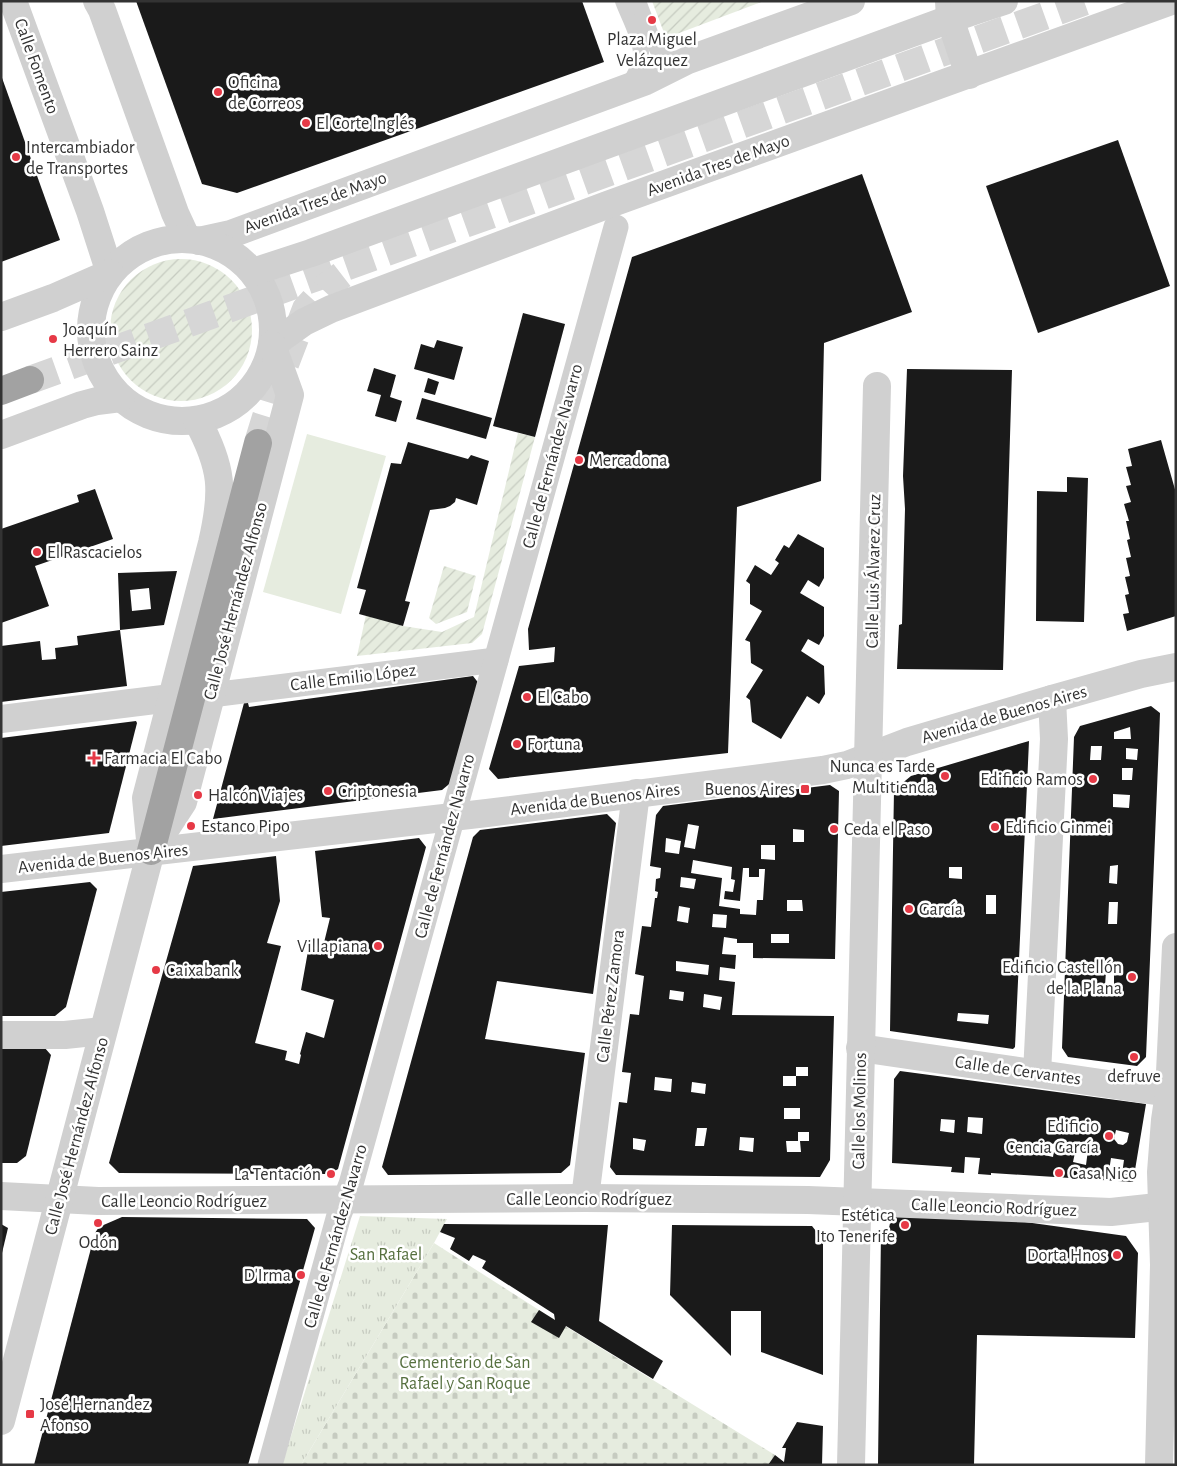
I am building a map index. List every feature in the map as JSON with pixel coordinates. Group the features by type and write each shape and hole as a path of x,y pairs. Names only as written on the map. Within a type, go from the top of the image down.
{"highway":[{"path":"1,391 30,380"},
{"path":"151,851 258,443"}],"street":[{"name":"Avenida Tres de Mayo","path":"110,273 126,257 145,247 166,241 193,240 231,234 646,81 688,60 851,1"},
{"path":"253,272 318,251 950,10 1004,1"},
{"name":"Avenida Tres de Mayo","path":"272,346 304,322 331,308 607,205 1171,1"},
{"path":"100,4 175,213 193,240 216,245 244,263 253,272 270,303 273,327 272,346 267,364 253,387 223,412 198,420 180,421 156,418 140,411 121,398 103,378 94,358 91,340 94,304 110,273"},
{"name":"Calle Fomento","path":"14,6 90,211 110,273"},
{"path":"950,10 969,75"},
{"name":"Calle de Fernández Navarro","path":"270,1465 339,1215 351,1184 616,227"},
{"path":"1,318 110,273"},
{"name":"Calle José Hernández Alfonso","path":"1,1421 151,851 182,802 290,395 272,346"},
{"name":"Calle Luis Álvarez Cruz","path":"869,757 877,386"},
{"path":"1,434 82,405 121,398"},
{"name":"Calle José Hernández Alfonso","path":"151,851 146,798 212,543 220,505 217,465 198,420"},
{"name":"Calle Emilio López","path":"211,695 496,660"},
{"name":"Avenida de Buenos Aires","path":"1,869 452,817 823,770 869,757 907,742 1052,699 1141,674 1176,667"},
{"path":"1,719 171,698"},
{"path":"1037,1073 1054,739 1052,699"},
{"name":"Calle los Molinos","path":"851,1465 860,1048 869,757"},
{"name":"Calle Pérez Zamora","path":"584,1198 636,794"},
{"path":"1160,1465 1164,1265 1168,1206 1165,1120 1172,1093 1176,947"},
{"path":"1,1036 65,1035 103,1031"},
{"name":"Calle de Cervantes","path":"860,1048 1172,1093"},
{"name":"Calle Leoncio Rodríguez","path":"1,1196 98,1201 584,1198 857,1201 1111,1212 1168,1206"}],"lane":[{"path":"623,1 638,40 641,54 635,75 627,88"},
{"path":"638,1 658,49 667,58 688,60"}],"green space":[{"path":"652,1 764,1 666,38"},
{"path":"181,259 208,265 220,271 231,280 240,291 246,303 252,330 246,357 240,369 231,380 220,389 208,395 181,401 154,395 142,389 131,380 122,369 116,357 110,330 116,303 122,291 131,280 142,271 154,265"},
{"path":"518,433 535,437 482,634 472,643 357,656 366,615 403,626 442,632 474,617"},
{"path":"307,434 386,456 341,614 263,592"},
{"path":"444,566 476,576 467,612 436,624 429,618"},
{"name":"San Rafael","path":"360,1216 447,1219 301,1465 282,1465"},
{"name":"Cementerio de San Rafael y San Roque","path":"434,1243 775,1455 768,1465 301,1465"}],"building":[{"name":"El Corte Inglés","path":"136,1 582,1 604,62 237,193 202,184"},
{"name":"Intercambiador de Transportes","path":"1,75 60,240 1,262"},
{"path":"1118,140 1170,286 1038,333 986,186"},
{"path":"862,174 912,312 824,343 821,481 737,507 728,753 498,779 489,769 519,666 554,662 555,647 529,650 528,629 632,257"},
{"path":"523,313 565,324 535,437 493,426"},
{"path":"437,340 463,347 454,380 414,369 421,344 434,348"},
{"path":"374,368 396,375 390,397 402,401 396,422 375,416 381,395 367,391"},
{"path":"907,369 1012,370 1003,670 897,669 899,625 902,624 905,509 903,476"},
{"path":"428,378 439,382 435,395 424,392"},
{"path":"422,398 492,418 486,439 416,419"},
{"path":"1161,440 1176,493 1176,616 1127,631 1123,614 1129,613 1125,595 1129,594 1125,577 1130,576 1126,558 1131,557 1127,540 1130,539 1126,521 1129,521 1124,504 1131,502 1126,486 1131,485 1126,467 1132,466 1128,449"},
{"path":"408,442 468,459 471,455 489,461 477,505 456,498 455,502 450,506 430,510 405,601 410,602 403,626 359,614 366,590 357,588 391,463 401,464"},
{"path":"1067,477 1088,478 1084,622 1036,621 1037,491 1067,492"},
{"name":"El Rascacielos","path":"95,489 113,539 35,566 49,606 1,623 1,529 79,502 77,495"},
{"path":"798,534 824,548 824,578 819,587 808,580 800,593 824,607 824,636 819,645 808,639 801,651 824,666 825,694 819,704 807,696 781,739 752,722 750,700 746,697 763,670 751,663 750,642 745,640 762,611 750,604 750,584 746,581 755,565 771,575 779,563 775,560 784,545 789,548"},
{"path":"177,571 164,625 120,630 118,573","holes":["149,588 151,609 132,611 130,590"]},
{"path":"120,630 127,686 1,702 1,646 40,641 42,660 56,659 55,648 78,645 77,636"},
{"path":"473,676 480,685 454,780 442,790 213,819 244,703 248,703 249,707"},
{"path":"1151,706 1160,713 1146,1057 1137,1066 1068,1057 1062,1048 1074,737 1080,726","holes":["1130,727 1131,739 1114,739 1114,732","1091,746 1102,746 1101,760 1090,760","1126,748 1138,749 1137,760 1126,759","1122,768 1133,768 1132,780 1122,780","1113,794 1130,795 1129,808 1113,807","1118,865 1117,884 1109,883 1110,866","1109,902 1118,902 1117,924 1108,924","1106,971 1114,972 1114,986 1105,986"]},
{"path":"136,721 109,833 1,846 1,738"},
{"path":"1029,741 1015,1047 1013,1049 890,1031 894,790 911,776","holes":["949,867 962,867 962,879 949,878","986,895 996,895 996,914 986,914","958,1013 989,1015 988,1024 957,1021"]},
{"path":"830,785 839,791 835,959 753,958 753,943 737,943 737,939 724,937 722,954 736,955 735,969 720,967 719,980 735,982 732,1015 834,1016 830,1160 820,1177 616,1175 610,1167 619,1102 627,1103 631,1073 622,1072 630,1014 639,1015 644,976 635,974 642,926 651,927 655,898 657,898 658,892 655,891 656,879 660,878 661,868 650,866 656,815 663,806","holes":["688,824 699,826 695,849 684,847","793,829 804,830 804,842 793,842","666,838 681,841 679,854 665,852","761,845 775,845 775,860 761,859","693,860 732,867 731,879 735,880 733,892 725,891 724,899 740,901 743,868 749,868 749,877 759,877 759,869 765,869 763,900 757,900 756,915 740,914 740,909 719,906 722,878 691,873","681,877 696,879 694,889 680,887","787,900 802,900 803,911 787,911","679,906 690,908 688,923 677,921","713,914 727,915 726,928 712,927","771,934 789,934 789,943 771,943","676,961 709,965 708,975 676,971","670,990 684,992 683,1001 669,999","704,994 722,997 720,1010 703,1007","796,1067 808,1067 808,1076 796,1076","783,1076 796,1076 796,1086 783,1086","655,1077 672,1079 671,1092 654,1090","692,1082 706,1084 705,1094 691,1092","784,1108 800,1108 800,1119 784,1119","697,1128 707,1128 704,1146 695,1146","798,1132 809,1132 809,1141 800,1141 801,1152 787,1152 786,1141 798,1141","740,1137 754,1138 753,1152 739,1150","633,1138 646,1140 644,1151 633,1149"]},
{"path":"607,814 616,823 593,994 497,981 485,1039 585,1053 570,1165 561,1173 388,1175 382,1167 473,837 480,830"},
{"path":"419,838 426,847 338,1169 330,1174 119,1173 109,1163 193,866 276,856 280,901 267,943 281,946 255,1043 287,1051 285,1060 299,1064 306,1032 324,1038 334,1000 301,990 308,951 321,955 330,918 322,917 315,851"},
{"path":"90,882 97,889 66,1007 55,1016 1,1016 1,892"},
{"path":"44,1047 51,1055 26,1156 17,1163 1,1163 1,1049"},
{"path":"900,1071 1146,1104 1133,1182 991,1173 991,1175 978,1174 980,1158 965,1157 964,1173 951,1172 952,1167 892,1163 894,1079","holes":["968,1117 983,1118 982,1134 967,1132","941,1119 955,1120 954,1133 940,1131","1080,1121 1093,1123 1091,1133 1078,1131","1116,1130 1129,1133 1127,1142 1123,1145 1118,1144 1114,1139","1037,1142 1055,1144 1053,1157 1036,1153","1076,1148 1088,1150 1086,1165 1073,1162","1111,1158 1124,1160 1122,1174 1109,1171"]},
{"path":"894,1204 1126,1236 1138,1253 1135,1338 977,1335 974,1465 878,1465 881,1232 889,1228"},
{"path":"122,1217 307,1219 315,1228 248,1465 34,1465 95,1233 99,1227"},
{"path":"1,1224 8,1228 2,1253 1,1253"},
{"path":"444,1224 608,1225 599,1321 663,1361 653,1379 566,1326 559,1338 531,1322 539,1310 555,1320 554,1314 482,1268 486,1261 473,1255 469,1261 450,1249 455,1238 440,1232"},
{"path":"672,1225 812,1226 823,1240 823,1375 761,1352 761,1311 731,1311 731,1356 670,1295"},
{"path":"797,1422 823,1426 822,1465 768,1465 775,1455 784,1462 786,1448 782,1448"}],"tunnel":[{"path":"30,380 1086,1"},
{"path":"258,443 271,401 306,309 325,288 342,275"}],"place":[{"name":"Plaza Miguel Velázquez","path":"652,20"},
{"name":"Oficina de Correos","path":"218,92"},
{"name":"El Corte Inglés","path":"306,123"},
{"name":"Intercambiador de Transportes","path":"16,157"},
{"name":"Joaquín Herrero Sainz","path":"53,339"},
{"name":"Mercadona","path":"579,460"},
{"name":"El Rascacielos","path":"37,552"},
{"name":"El Cabo","path":"527,697"},
{"name":"Fortuna","path":"517,744"},
{"name":"Farmacia El Cabo","path":"94,758"},
{"name":"Nunca es Tarde Multitienda","path":"945,776"},
{"name":"Edificio Ramos","path":"1093,779"},
{"name":"Buenos Aires","path":"805,789"},
{"name":"Criptonesia","path":"328,791"},
{"name":"Halcón Viajes","path":"198,795"},
{"name":"Estanco Pipo","path":"191,826"},
{"name":"Edificio Ginmei","path":"995,827"},
{"name":"Ceda el Paso","path":"834,829"},
{"name":"García","path":"909,909"},
{"name":"Villapiana","path":"378,946"},
{"name":"Caixabank","path":"156,970"},
{"name":"Edificio Castellón de la Plana","path":"1132,977"},
{"name":"defruve","path":"1134,1057"},
{"name":"Edificio Cencia García","path":"1109,1136"},
{"name":"Casa Nico","path":"1059,1173"},
{"name":"La Tentación","path":"331,1174"},
{"name":"Odón","path":"98,1223"},
{"name":"Estética Ito Tenerife","path":"905,1225"},
{"name":"Dorta Hnos","path":"1117,1255"},
{"name":"D'Irma","path":"301,1275"},
{"name":"José Hernandez Afonso","path":"30,1414"}]}
